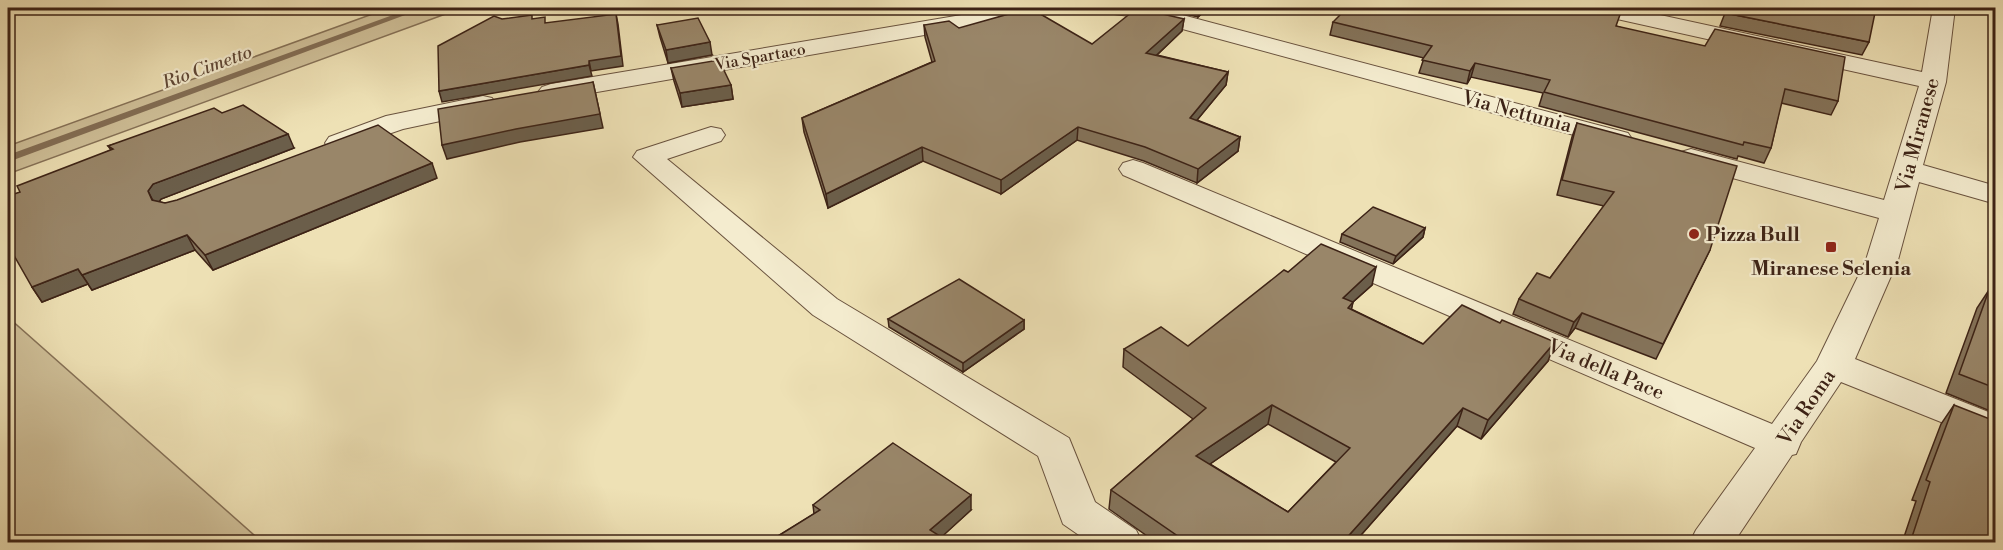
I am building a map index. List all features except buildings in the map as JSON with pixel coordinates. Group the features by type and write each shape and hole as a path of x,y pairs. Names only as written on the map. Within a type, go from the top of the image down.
{"street":[{"name":"Via Spartaco","path":"318,151 396,122 521,98 1040,8"},
{"path":"1599,8 1933,82"},
{"name":"Via Miranese","path":"1882,260 1933,82 1944,8"},
{"name":"Via Nettunia","path":"1126,9 1896,213"},
{"path":"711,135 647,157 825,307 1055,448 1078,512 1122,543"},
{"name":"Via della Pace","path":"1132,169 1782,444"},
{"path":"1908,170 1995,195"},
{"name":"Via Roma","path":"1711,543 1782,444 1834,365 1882,260"},
{"path":"1834,365 1995,430"}],"shaded area":[{"path":"389,8 462,8 8,174 8,146"},
{"path":"8,316 9,318 262,542 8,542"}],"waterway":[{"name":"Rio Cimetto","path":"8,159 419,8"}],"place":[{"name":"Pizza Bull","path":"1694,234"},
{"name":"Miranese Selenia","path":"1831,247"}]}
